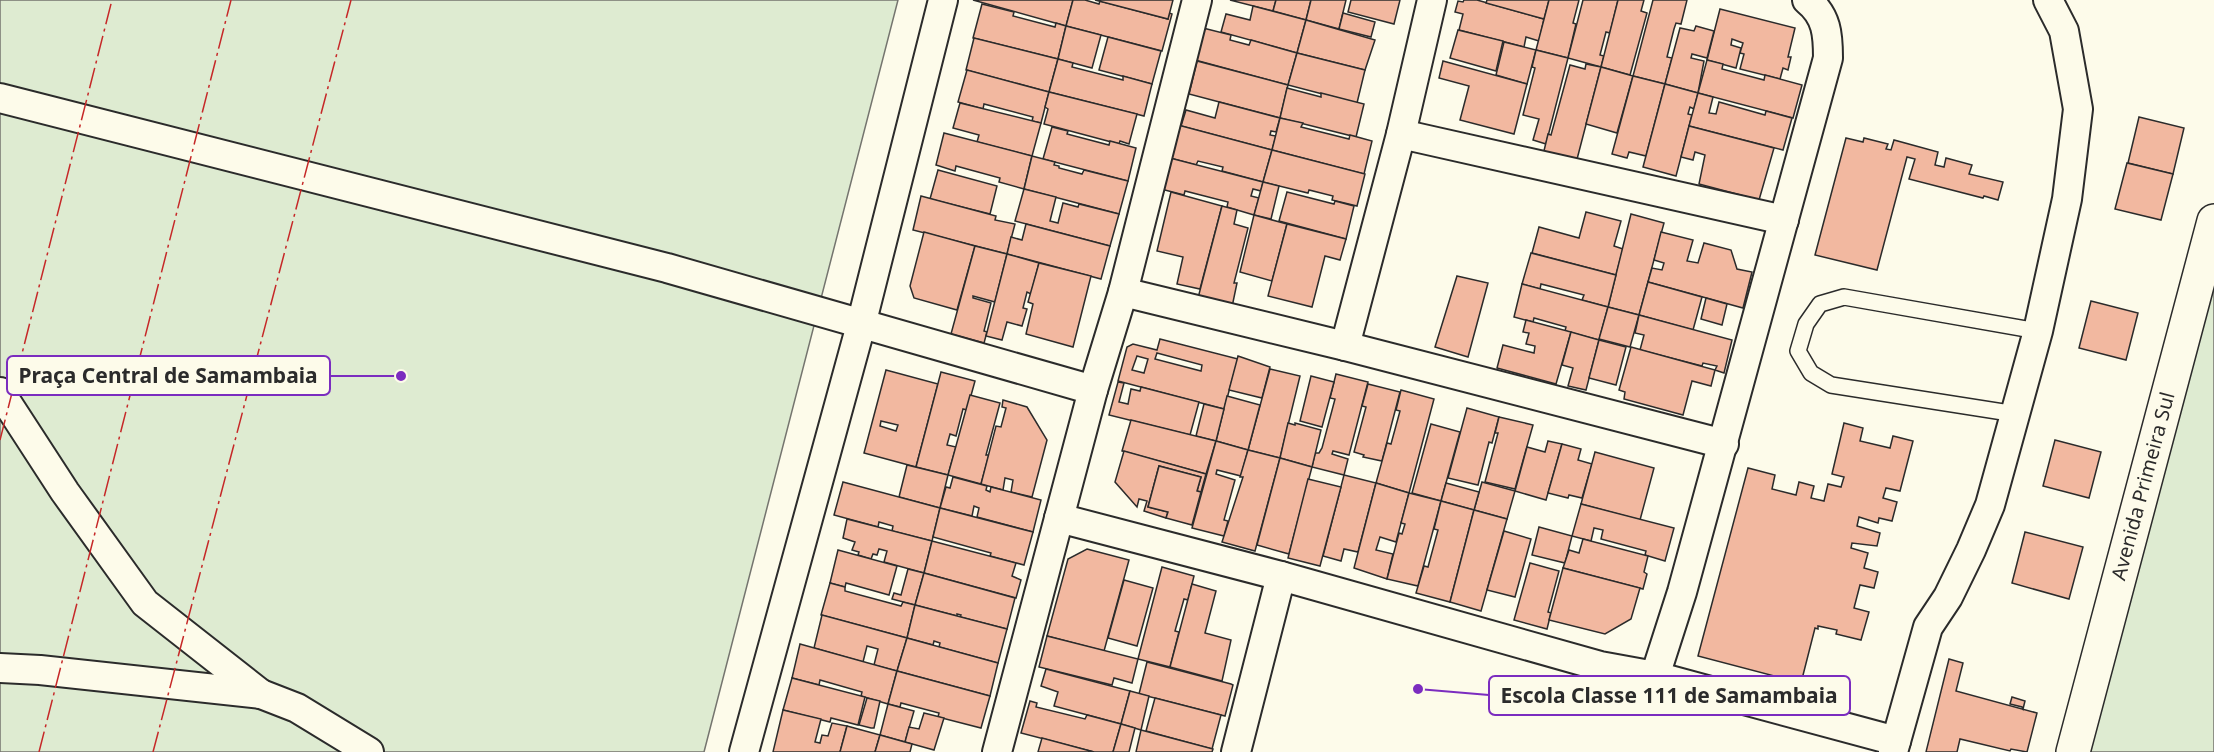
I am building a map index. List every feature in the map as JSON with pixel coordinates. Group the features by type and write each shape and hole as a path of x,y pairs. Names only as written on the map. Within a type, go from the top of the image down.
{"main road":[{"name":"Avenida Primeira Sul","path":"2073,752 2214,221"}],"street":[{"path":"744,752 861,325 943,0"},
{"path":"998,752 1059,518 1123,292 1197,0"},
{"path":"1345,346 1401,134 1432,0"},
{"path":"1655,676 1682,592 1724,444 1828,58 1828,36 1824,19 1808,0"},
{"path":"1059,518 1281,576 1600,666 1655,676 1894,747 1928,627 1948,597 1990,505 2038,331 2067,198 2078,109 2064,31 2048,0"},
{"path":"0,98 667,268 1094,390"},
{"path":"1401,134 1784,220"},
{"path":"1123,292 1345,346 1724,444"},
{"path":"0,392 65,492 145,603 261,694"},
{"path":"1236,752 1281,576"},
{"path":"0,668 40,670 261,694 297,708 369,752"}],"lane":[{"path":"2016,414 1831,385 1811,373 1798,351 1806,324 1820,304 1844,297 2038,331"}],"green space":[{"path":"0,0 898,0 704,752 0,752"},
{"path":"2214,270 2214,752 2090,752"}],"building":[{"path":"973,0 1073,0 1066,26"},
{"path":"1073,0 1085,0 1099,4 1100,1 1168,19 1169,13 1172,14 1162,51 1066,26"},
{"path":"1095,0 1173,0 1168,19"},
{"path":"1230,0 1276,0 1273,11"},
{"path":"1276,0 1311,0 1306,20 1273,11"},
{"path":"1311,0 1346,0 1339,29 1306,20"},
{"path":"1351,0 1400,0 1394,24 1348,12"},
{"path":"1464,0 1477,0 1544,19 1539,41 1526,37 1524,47 1459,30 1463,14 1455,12 1458,1 1463,2"},
{"path":"1487,0 1549,0 1544,19 1486,3"},
{"path":"1549,0 1579,0 1568,58 1536,50"},
{"path":"1583,0 1618,0 1610,33 1606,32 1600,55 1604,56 1601,67 1568,58"},
{"path":"1618,0 1644,0 1641,11 1647,13 1630,75 1601,67"},
{"path":"1653,0 1687,0 1681,24 1676,23 1674,29 1667,57 1672,58 1665,84 1633,76"},
{"path":"982,4 1014,12 1013,16 1055,27 1056,23 1066,26 1058,59 973,38"},
{"path":"1253,6 1306,20 1297,53 1221,32 1226,14 1250,20"},
{"path":"1720,9 1795,28 1788,57 1791,57 1788,70 1783,68 1780,79 1740,69 1744,54 1740,53 1743,43 1732,39 1731,45 1741,48 1736,68 1707,60"},
{"path":"1343,13 1375,22 1371,37 1339,29"},
{"path":"1306,20 1375,40 1365,70 1297,53"},
{"path":"1066,26 1101,35 1092,68 1058,59"},
{"path":"1696,26 1714,31 1707,58 1692,54 1691,58 1704,61 1698,93 1665,84 1680,28 1694,31"},
{"path":"1203,28 1231,35 1230,40 1249,45 1251,40 1297,53 1288,85 1195,60"},
{"path":"1458,30 1503,41 1496,71 1450,58"},
{"path":"1108,37 1161,51 1152,84 1099,70"},
{"path":"974,38 1058,59 1049,92 966,70"},
{"path":"1504,42 1536,50 1527,84 1496,75"},
{"path":"1536,50 1568,58 1546,144 1533,140 1539,119 1523,115 1535,68 1532,67"},
{"path":"1297,53 1365,70 1357,103 1288,85"},
{"path":"1058,59 1073,63 1072,67 1123,80 1123,76 1152,84 1144,116 1049,92"},
{"path":"1707,60 1723,64 1722,69 1764,80 1765,75 1802,85 1793,118 1698,93"},
{"path":"1197,61 1288,85 1280,118 1189,94"},
{"path":"1443,61 1527,84 1514,134 1460,120 1469,86 1439,78"},
{"path":"1586,64 1601,67 1576,163 1543,155 1548,134 1551,135 1570,65 1585,69"},
{"path":"1601,67 1633,76 1617,133 1586,124"},
{"path":"967,70 1049,92 1041,123 1032,121 1033,117 984,104 983,109 958,102"},
{"path":"1633,76 1665,84 1646,156 1629,152 1627,158 1612,154"},
{"path":"1665,84 1698,93 1694,109 1690,107 1688,114 1692,115 1676,176 1643,167"},
{"path":"1287,88 1321,97 1321,93 1364,104 1356,137 1280,118"},
{"path":"1049,92 1137,114 1129,144 1120,141 1119,144 1044,124"},
{"path":"1698,93 1713,97 1709,113 1716,114 1719,102 1765,115 1766,111 1792,118 1783,150 1689,126"},
{"path":"1219,102 1280,118 1276,132 1271,131 1270,135 1276,136 1272,150 1181,126 1186,110 1215,118"},
{"path":"960,103 1041,123 1032,156 977,142 979,135 953,128"},
{"path":"2139,117 2184,128 2173,174 2128,163"},
{"path":"1280,118 1303,123 1301,127 1349,139 1350,135 1372,141 1364,174 1272,150"},
{"path":"1178,125 1272,150 1263,182 1222,171 1223,167 1198,161 1196,165 1170,158"},
{"path":"1689,126 1774,148 1759,200 1699,184 1705,155 1695,152 1693,160 1681,157"},
{"path":"1052,127 1068,131 1067,134 1109,145 1110,141 1136,148 1128,181 1043,159"},
{"path":"944,133 1032,156 1024,189 999,182 1000,178 956,166 955,171 936,165"},
{"path":"1846,138 1863,142 1864,138 1888,144 1886,149 1891,150 1894,140 1938,152 1935,165 1944,167 1946,158 1972,165 1969,174 2003,182 1998,200 1909,179 1915,159 1907,157 1877,270 1815,255"},
{"path":"1272,150 1365,174 1357,206 1332,200 1333,196 1309,190 1308,193 1263,182"},
{"path":"1032,156 1055,162 1054,165 1059,168 1082,174 1084,170 1128,181 1119,214 1024,189"},
{"path":"1170,158 1263,182 1261,191 1253,189 1251,196 1259,198 1254,215 1227,207 1228,202 1185,191 1184,195 1161,189"},
{"path":"2127,163 2173,174 2161,220 2115,209"},
{"path":"938,170 997,186 990,214 930,199"},
{"path":"1263,182 1279,186 1271,219 1254,215"},
{"path":"1024,189 1056,197 1050,221 1058,223 1063,203 1078,207 1079,204 1119,214 1110,246 1015,221"},
{"path":"1171,192 1222,206 1200,289 1177,284 1183,257 1157,251"},
{"path":"1287,192 1334,204 1335,201 1354,206 1346,239 1279,221"},
{"path":"921,196 996,216 995,220 1015,224 1007,254 913,230"},
{"path":"1222,206 1237,210 1234,224 1248,228 1234,283 1237,283 1232,307 1198,298"},
{"path":"1586,212 1621,221 1614,246 1623,249 1616,275 1532,253 1539,227 1579,238"},
{"path":"1631,214 1664,223 1639,315 1608,307"},
{"path":"1254,215 1287,224 1272,281 1240,272"},
{"path":"1026,224 1110,246 1101,279 1007,254 1011,237 1022,240"},
{"path":"1287,224 1346,239 1340,260 1325,256 1312,307 1268,296"},
{"path":"924,232 975,246 957,310 914,298 910,286"},
{"path":"1661,232 1693,240 1687,261 1698,263 1704,243 1731,250 1737,269 1752,272 1743,308 1648,282 1652,268 1662,270 1664,263 1654,260"},
{"path":"975,246 1007,254 995,302 973,296 973,298 991,303 984,331 987,332 984,343 951,334"},
{"path":"1531,253 1616,275 1608,307 1582,300 1584,295 1541,284 1540,289 1522,284"},
{"path":"1007,254 1039,263 1031,294 1027,292 1023,308 1027,309 1022,326 1007,322 1002,340 986,336"},
{"path":"1039,263 1091,276 1073,347 1026,334 1033,304 1028,302"},
{"path":"1457,276 1488,283 1468,357 1435,347"},
{"path":"1648,282 1702,297 1693,330 1639,315"},
{"path":"1522,284 1608,307 1599,340 1565,331 1566,327 1534,318 1533,322 1514,317"},
{"path":"1706,298 1727,304 1722,325 1701,319"},
{"path":"2091,301 2138,313 2126,360 2079,348"},
{"path":"1608,307 1639,315 1630,347 1599,339"},
{"path":"1639,315 1732,340 1724,373 1715,370 1717,366 1703,363 1702,366 1640,350 1644,335 1635,333"},
{"path":"1526,320 1571,332 1556,384 1497,368 1503,345 1534,353 1535,346 1526,344 1529,333 1523,332"},
{"path":"1571,332 1599,340 1586,390 1568,386 1573,368 1562,365"},
{"path":"1160,339 1238,359 1224,409 1118,381 1127,347 1133,344 1157,350","holes":["1157,353 1202,365 1201,371 1155,359","1137,356 1148,359 1144,373 1132,370"]},
{"path":"1599,340 1626,347 1616,385 1589,378"},
{"path":"1631,347 1715,370 1711,386 1692,381 1683,415 1624,399 1625,392 1619,390"},
{"path":"1238,356 1270,367 1262,398 1229,390"},
{"path":"1270,369 1300,376 1280,458 1248,450"},
{"path":"886,370 938,384 916,467 864,453","holes":["881,421 898,425 896,431 880,426"]},
{"path":"941,372 975,381 967,410 963,409 956,436 950,434 947,445 956,447 948,475 916,467"},
{"path":"1336,374 1368,382 1349,455 1333,451 1332,454 1348,459 1344,475 1312,467 1315,453 1319,453 1322,448 1335,399 1330,398"},
{"path":"1311,376 1334,382 1322,427 1300,421"},
{"path":"1118,382 1124,383 1119,402 1128,404 1131,389 1140,391 1141,387 1199,402 1190,435 1109,415"},
{"path":"1368,384 1400,392 1382,461 1363,457 1364,455 1354,452 1366,407 1362,406"},
{"path":"1401,390 1434,399 1409,493 1376,483 1387,443 1391,444 1400,411 1396,410"},
{"path":"970,395 1000,403 981,484 948,475"},
{"path":"1227,396 1260,405 1248,450 1216,441"},
{"path":"1003,400 1027,407 1047,440 1032,497 1011,492 1013,480 1005,478 1003,490 981,484 996,426 1001,427 1006,408 1002,407"},
{"path":"1204,404 1224,409 1216,441 1196,436"},
{"path":"1467,408 1499,417 1492,443 1489,442 1478,485 1448,478"},
{"path":"1499,417 1533,425 1515,489 1485,482 1498,433 1495,433"},
{"path":"1131,420 1216,441 1206,474 1122,451"},
{"path":"1288,423 1321,430 1312,467 1280,458"},
{"path":"1844,423 1863,428 1860,441 1890,448 1893,436 1913,441 1900,491 1886,488 1883,498 1897,502 1892,521 1879,518 1878,523 1859,517 1857,526 1880,533 1877,546 1852,543 1851,548 1868,553 1864,568 1878,572 1874,588 1860,585 1854,608 1869,612 1861,640 1836,634 1837,630 1818,626 1818,629 1815,628 1801,683 1698,656 1748,468 1775,475 1772,489 1796,495 1799,482 1814,486 1811,498 1824,501 1828,484 1841,487 1844,477 1832,474"},
{"path":"1431,424 1460,432 1441,501 1412,493"},
{"path":"2055,440 2101,452 2089,498 2043,486"},
{"path":"1216,441 1248,450 1241,476 1217,470 1216,474 1235,480 1224,520 1228,521 1224,536 1192,528"},
{"path":"1548,441 1562,444 1546,500 1515,491 1527,447 1545,452"},
{"path":"1562,444 1581,449 1578,460 1592,464 1582,498 1569,495 1568,498 1548,493"},
{"path":"1248,450 1280,458 1255,551 1222,542 1243,477 1240,477"},
{"path":"1124,451 1206,474 1201,492 1197,491 1201,477 1159,466 1148,507 1168,512 1166,518 1144,511 1147,501 1139,499 1137,507 1115,482"},
{"path":"1595,452 1654,468 1640,520 1581,504"},
{"path":"1280,458 1312,467 1289,554 1257,545"},
{"path":"907,465 948,475 940,508 899,497"},
{"path":"1159,466 1201,477 1197,491 1201,492 1192,525 1166,518 1168,512 1148,507"},
{"path":"1344,475 1376,483 1358,552 1344,549 1341,561 1323,556"},
{"path":"953,477 987,486 986,490 990,492 991,487 1041,500 1033,532 977,517 979,508 974,506 972,516 940,508 946,487 950,488"},
{"path":"1308,479 1341,487 1320,566 1288,558"},
{"path":"843,482 940,508 932,541 892,531 893,526 879,522 878,527 834,515"},
{"path":"1482,482 1515,491 1507,519 1474,510"},
{"path":"1376,483 1409,493 1396,542 1380,537 1376,550 1393,554 1387,579 1354,568"},
{"path":"1446,483 1479,492 1474,510 1441,501"},
{"path":"1409,493 1441,501 1418,586 1387,579 1399,533 1402,534 1405,524 1401,523"},
{"path":"1441,501 1474,510 1450,602 1416,593 1424,566 1428,567 1438,530 1434,529"},
{"path":"1581,504 1674,528 1665,561 1645,555 1646,551 1601,539 1603,530 1594,528 1591,541 1572,536"},
{"path":"940,508 1033,532 1024,565 933,537"},
{"path":"1474,510 1507,519 1481,611 1450,602"},
{"path":"847,519 932,541 924,573 884,562 887,551 879,549 877,555 873,554 871,559 858,555 859,552 852,550 855,542 843,538"},
{"path":"1539,527 1572,536 1565,563 1532,555"},
{"path":"1504,531 1531,539 1515,597 1487,590"},
{"path":"2025,532 2083,547 2069,599 2012,583"},
{"path":"1583,539 1648,556 1643,589 1563,568 1569,550 1579,553"},
{"path":"932,541 1016,563 1012,576 1021,580 1016,598 924,573"},
{"path":"1087,549 1129,560 1104,651 1047,636 1068,559"},
{"path":"838,550 897,566 889,595 846,583 845,587 830,583"},
{"path":"1530,563 1559,571 1548,612 1551,613 1547,629 1514,620"},
{"path":"1162,567 1194,576 1188,600 1184,599 1175,631 1179,632 1170,667 1138,659"},
{"path":"1563,568 1640,588 1631,619 1605,634 1549,620"},
{"path":"908,569 924,573 915,605 892,599 894,593 901,595"},
{"path":"924,573 1015,598 1007,629 960,617 961,615 957,614 957,616 915,605"},
{"path":"1124,580 1153,588 1137,646 1108,638"},
{"path":"830,583 845,587 845,591 901,606 903,602 915,605 907,638 821,615"},
{"path":"1192,584 1216,591 1205,633 1231,640 1222,681 1170,667"},
{"path":"915,605 1007,629 998,663 939,647 940,643 934,641 933,645 907,638"},
{"path":"822,615 907,638 897,671 874,665 878,649 867,646 863,662 814,648"},
{"path":"1047,636 1138,659 1132,683 1114,678 1112,685 1039,667"},
{"path":"907,638 998,663 990,696 897,671"},
{"path":"800,644 897,671 888,704 861,696 862,692 820,680 819,685 792,678"},
{"path":"1949,659 1963,663 1956,691 2037,713 2027,752 2011,749 2010,751 1960,739 1957,752 1926,752"},
{"path":"1147,662 1233,685 1225,716 1139,694"},
{"path":"1046,669 1130,691 1121,724 1054,706 1058,692 1041,686"},
{"path":"897,671 990,696 981,728 938,717 939,713 901,703 900,707 888,704"},
{"path":"792,678 865,697 858,725 831,718 830,722 783,710"},
{"path":"1130,691 1149,696 1141,730 1121,724"},
{"path":"2012,697 2025,701 2023,709 2010,704"},
{"path":"867,698 880,701 874,728 859,725"},
{"path":"1155,698 1221,715 1212,749 1146,731"},
{"path":"1030,701 1037,703 1036,707 1085,719 1087,715 1121,724 1113,752 1094,752 1021,733"},
{"path":"888,704 914,711 905,742 880,735"},
{"path":"783,710 821,719 815,742 820,743 822,735 828,736 832,723 847,726 840,752 773,752"},
{"path":"924,713 944,718 934,750 905,742 909,727 919,729"},
{"path":"1121,724 1135,728 1129,752 1113,752"},
{"path":"847,726 880,735 875,752 840,752"},
{"path":"1141,730 1213,749 1212,752 1136,752"},
{"path":"880,735 912,744 910,752 875,752"},
{"path":"1042,738 1094,752 1038,752"}],"power":[{"path":"0,440 112,0"},
{"path":"39,752 231,0"},
{"path":"153,752 351,0"}],"place":[{"name":"Praça Central de Samambaia","path":"401,376"},
{"name":"Escola Classe 111 de Samambaia","path":"1418,689"}]}
